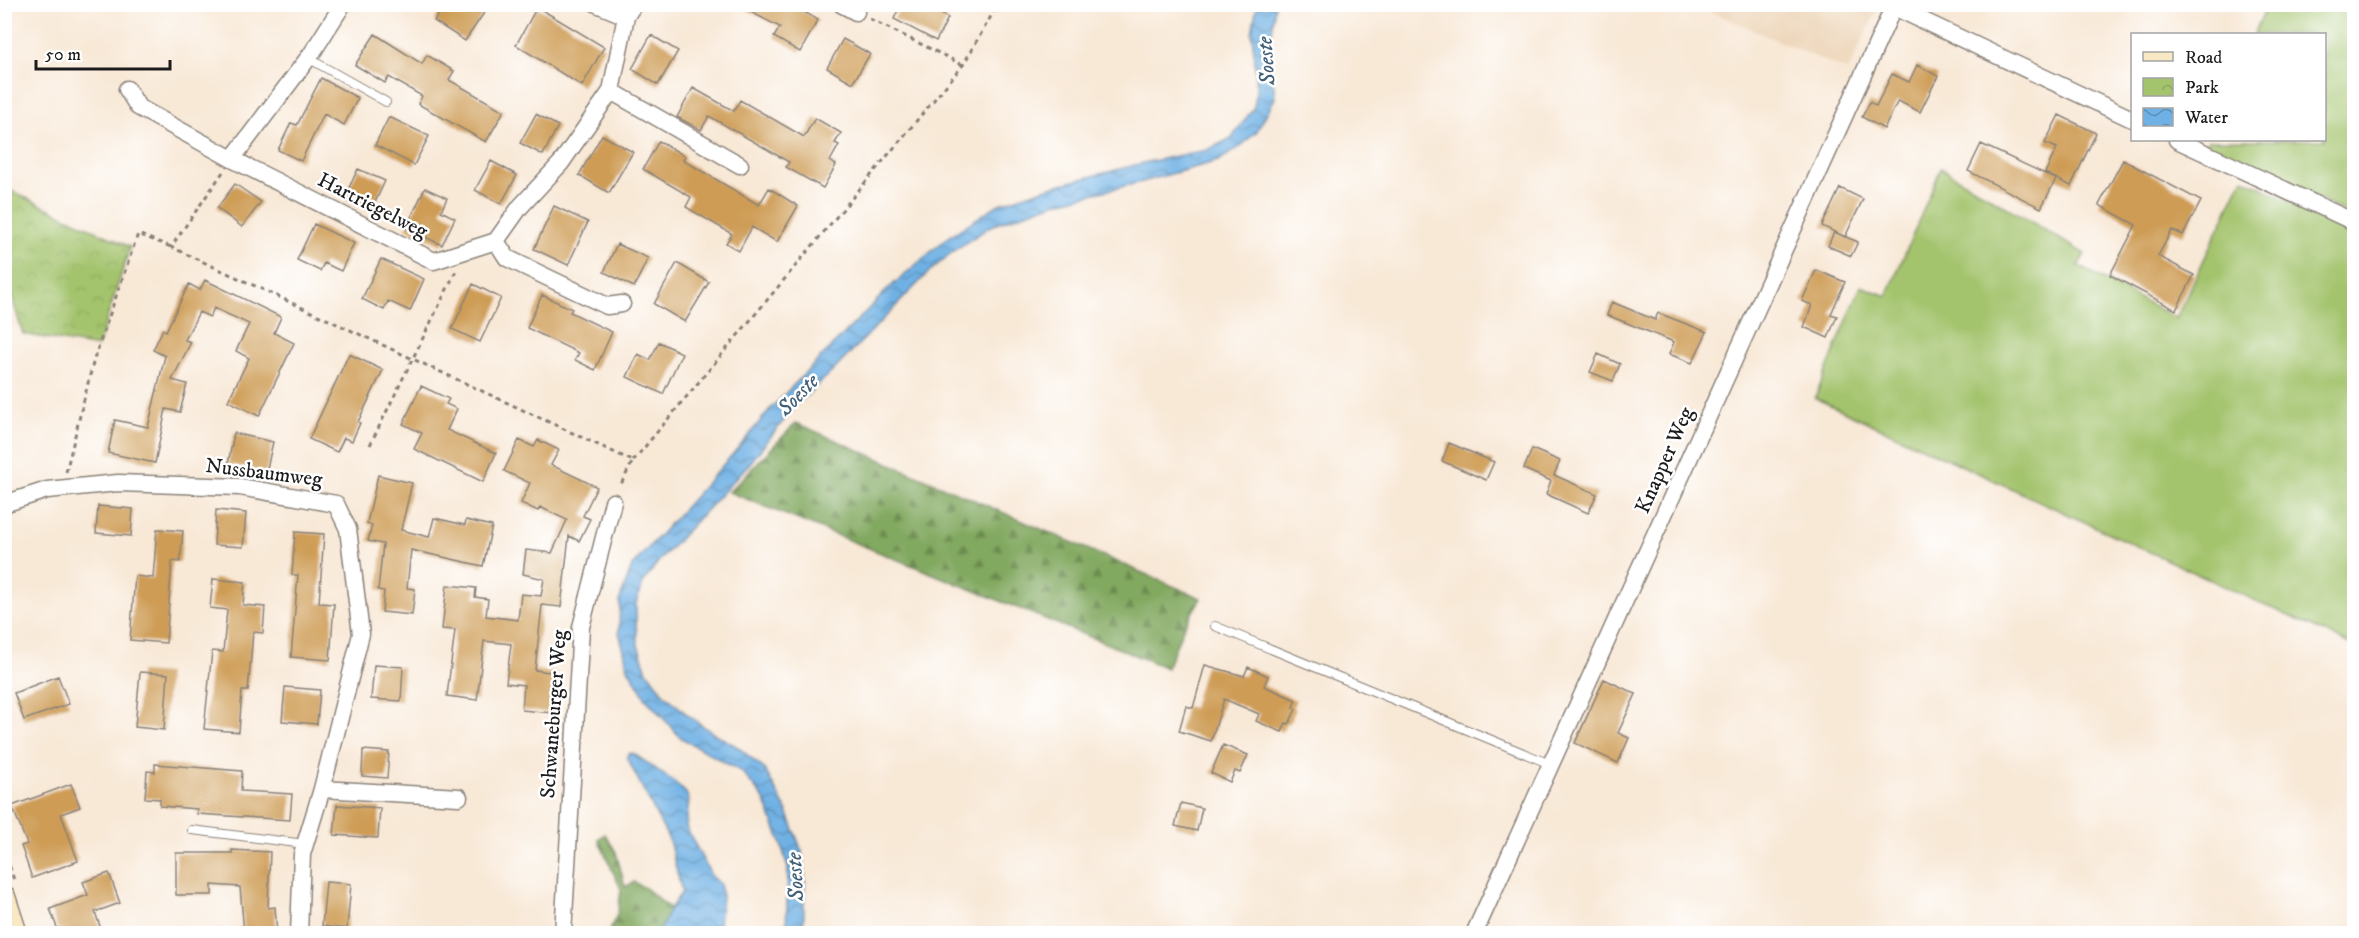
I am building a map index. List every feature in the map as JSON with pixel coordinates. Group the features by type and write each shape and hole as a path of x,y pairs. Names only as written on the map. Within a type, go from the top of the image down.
{"street":[{"path":"232,159 309,58 343,4"},
{"path":"597,4 630,10 611,92 561,163 520,207 496,241 507,258 608,306 622,304"},
{"path":"1894,6 2131,118"},
{"name":"Knapper Weg","path":"1474,933 1894,6"},
{"name":"Hartriegelweg","path":"127,89 138,106 232,159 434,261 496,241"},
{"path":"611,92 740,165"},
{"path":"2179,141 2355,222"},
{"name":"Nussbaumweg","path":"4,504 47,490 118,483 240,487 336,504 348,529 361,634 322,789 302,854 299,933"},
{"name":"Schwaneburger Weg","path":"563,933 581,627 613,502"},
{"path":"322,789 459,797"},
{"path":"4,897 16,933"}],"lane":[{"path":"309,58 386,102"},
{"path":"1215,626 1550,764"},
{"path":"192,830 305,844"}],"path":[{"path":"613,502 633,461 963,65 998,4"},
{"path":"849,8 963,65"},
{"path":"171,247 232,159"},
{"path":"62,489 94,359 138,234 171,247 633,461"},
{"path":"370,445 466,251"}],"shaded area":[{"path":"1695,5 1879,5 1848,71"}],"green space":[{"path":"2267,5 2354,5 2354,216 2205,147 2208,141 2326,141 2326,33 2254,33"},
{"path":"1941,168 2085,254 2078,266 2176,318 2243,178 2354,233 2354,646 1815,398 1861,286 1887,296"},
{"path":"5,188 130,247 98,347 23,334 5,274"},
{"path":"796,423 1201,598 1184,626 1167,668 729,492"},
{"path":"605,834 616,852 625,887 634,882 647,889 670,909 659,933 609,933 618,912 621,889 598,839"}],"water":[{"name":"Soeste","path":"1257,5 1275,5 1270,50 1275,98 1257,131 1240,147 1218,161 1058,202 991,226 955,250 929,272 833,371 796,405 750,463 658,562 643,583 636,603 636,623 638,645 647,671 663,693 688,715 738,747 765,770 787,811 802,852 805,880 803,933 786,933 788,868 764,799 742,772 681,738 646,699 628,668 619,632 620,599 632,566 740,446 770,409 888,289 948,237 999,204 1050,187 1147,162 1207,150 1232,138 1254,107 1257,89 1252,33"},
{"path":"633,753 686,793 689,800 686,827 711,875 720,884 722,896 718,933 659,933 670,909 682,892 669,840 627,758 628,754"}],"building":[{"path":"445,4 490,4 465,41 434,21"},
{"path":"735,4 791,4 818,20 800,52 774,37 780,27"},
{"path":"901,4 939,4 936,11 948,18 936,41 894,19"},
{"path":"537,7 604,47 582,86 516,45"},
{"path":"375,34 422,64 427,55 454,71 449,80 504,111 486,142 418,104 422,96 389,77 385,83 355,65"},
{"path":"651,35 678,51 658,85 632,69"},
{"path":"843,39 870,54 853,83 827,68"},
{"path":"1917,65 1938,76 1920,112 1898,101 1884,129 1862,117 1870,102 1876,106 1892,74 1909,82"},
{"path":"321,78 358,98 344,125 324,114 301,161 278,150 291,123 297,125"},
{"path":"693,88 734,111 740,100 804,137 815,118 841,133 835,143 839,145 830,161 836,165 823,188 786,167 789,162 709,116 701,130 677,117"},
{"path":"536,114 558,126 543,155 520,143"},
{"path":"2059,115 2096,133 2071,186 2045,173 2057,148 2045,143"},
{"path":"389,117 429,136 414,165 375,145"},
{"path":"602,135 633,152 609,193 579,175"},
{"path":"659,141 685,156 683,160 759,205 769,188 798,206 777,242 752,227 739,251 726,243 732,234 686,207 691,197 643,169"},
{"path":"1981,144 2056,179 2041,208 1968,171"},
{"path":"2123,160 2201,201 2183,235 2172,230 2158,256 2194,275 2176,310 2110,275 2136,225 2099,205"},
{"path":"491,161 517,175 501,204 475,190"},
{"path":"358,169 385,181 371,211 344,198"},
{"path":"235,184 261,202 242,227 217,208"},
{"path":"425,188 447,198 441,211 455,218 442,245 406,228"},
{"path":"1840,188 1863,199 1845,237 1822,226"},
{"path":"554,206 588,222 568,265 534,249"},
{"path":"314,224 354,243 341,271 324,263 320,271 297,260"},
{"path":"1834,232 1858,242 1851,256 1828,246"},
{"path":"617,244 648,258 634,287 604,272"},
{"path":"381,259 424,279 410,311 388,301 384,310 362,299"},
{"path":"677,263 709,282 685,322 654,304"},
{"path":"1816,270 1845,282 1831,314 1837,316 1828,338 1804,327 1812,305 1802,301"},
{"path":"205,280 281,317 274,333 294,343 259,416 228,401 249,358 236,351 249,324 214,308 210,317 199,312 185,340 191,342 172,380 187,384 180,412 166,409 155,463 108,453 115,420 148,427 165,356 153,350 163,329 166,331 189,284 200,290"},
{"path":"473,284 501,298 480,342 452,329"},
{"path":"542,295 572,309 570,312 612,332 595,370 575,360 579,353 527,328"},
{"path":"1612,302 1655,320 1658,313 1707,332 1692,363 1669,354 1674,342 1607,315"},
{"path":"659,342 682,353 663,394 627,377 638,354 650,360"},
{"path":"349,354 383,370 358,422 360,423 352,441 344,438 337,452 309,439"},
{"path":"1598,354 1620,364 1613,381 1590,372"},
{"path":"421,386 449,399 446,404 457,409 447,430 496,453 483,482 414,449 422,433 403,424"},
{"path":"234,433 273,442 266,473 228,464"},
{"path":"519,440 534,447 538,440 559,450 551,465 597,487 583,516 590,519 579,541 569,536 561,607 542,605 535,670 557,673 552,713 522,710 524,685 506,683 511,644 484,641 477,700 447,696 455,630 442,629 447,585 476,588 475,597 488,599 486,616 518,620 521,594 541,596 544,579 523,574 526,550 552,553 567,520 540,507 538,511 521,503 530,483 504,471"},
{"path":"1449,443 1494,462 1486,480 1442,461"},
{"path":"1532,449 1560,461 1554,475 1597,494 1588,513 1546,494 1551,481 1524,469"},
{"path":"378,475 412,483 401,530 429,537 434,518 465,525 466,520 492,526 483,566 411,550 407,588 415,589 412,615 382,612 384,591 378,590 383,544 368,541 372,525 367,523"},
{"path":"98,506 133,509 131,536 96,533"},
{"path":"216,510 246,513 243,547 214,545"},
{"path":"157,529 183,531 180,562 172,561 166,643 130,640 135,576 153,578"},
{"path":"295,532 324,534 319,603 334,604 330,660 291,657 298,575 292,575"},
{"path":"213,579 245,582 243,605 265,607 263,633 253,632 248,691 242,691 239,732 204,729 212,651 223,652 227,610 210,608"},
{"path":"374,665 403,667 401,701 371,699"},
{"path":"1205,665 1244,676 1248,667 1268,676 1264,686 1296,700 1293,707 1296,709 1289,724 1286,723 1282,732 1256,721 1259,714 1224,699 1211,741 1179,731 1186,706 1193,708"},
{"path":"140,672 168,674 164,730 135,727"},
{"path":"58,676 69,704 24,720 14,693"},
{"path":"1604,679 1636,694 1618,733 1629,738 1618,763 1575,743"},
{"path":"285,687 320,690 317,724 282,721"},
{"path":"1223,745 1248,755 1240,773 1235,771 1230,782 1211,773"},
{"path":"363,750 389,752 387,778 362,776"},
{"path":"155,764 242,771 241,791 292,794 290,820 197,814 197,809 160,806 160,799 145,798 147,771 155,772"},
{"path":"71,784 80,807 61,814 78,861 32,878 21,846 27,844 12,806"},
{"path":"1181,803 1202,808 1197,831 1175,826"},
{"path":"337,805 380,808 378,838 334,835"},
{"path":"232,850 270,852 268,908 275,907 277,933 244,933 240,887 212,885 212,895 176,895 176,853 232,853"},
{"path":"109,873 120,903 95,912 101,929 89,933 59,933 50,909 88,895 83,882"},
{"path":"326,882 351,884 347,929 322,926"}]}
